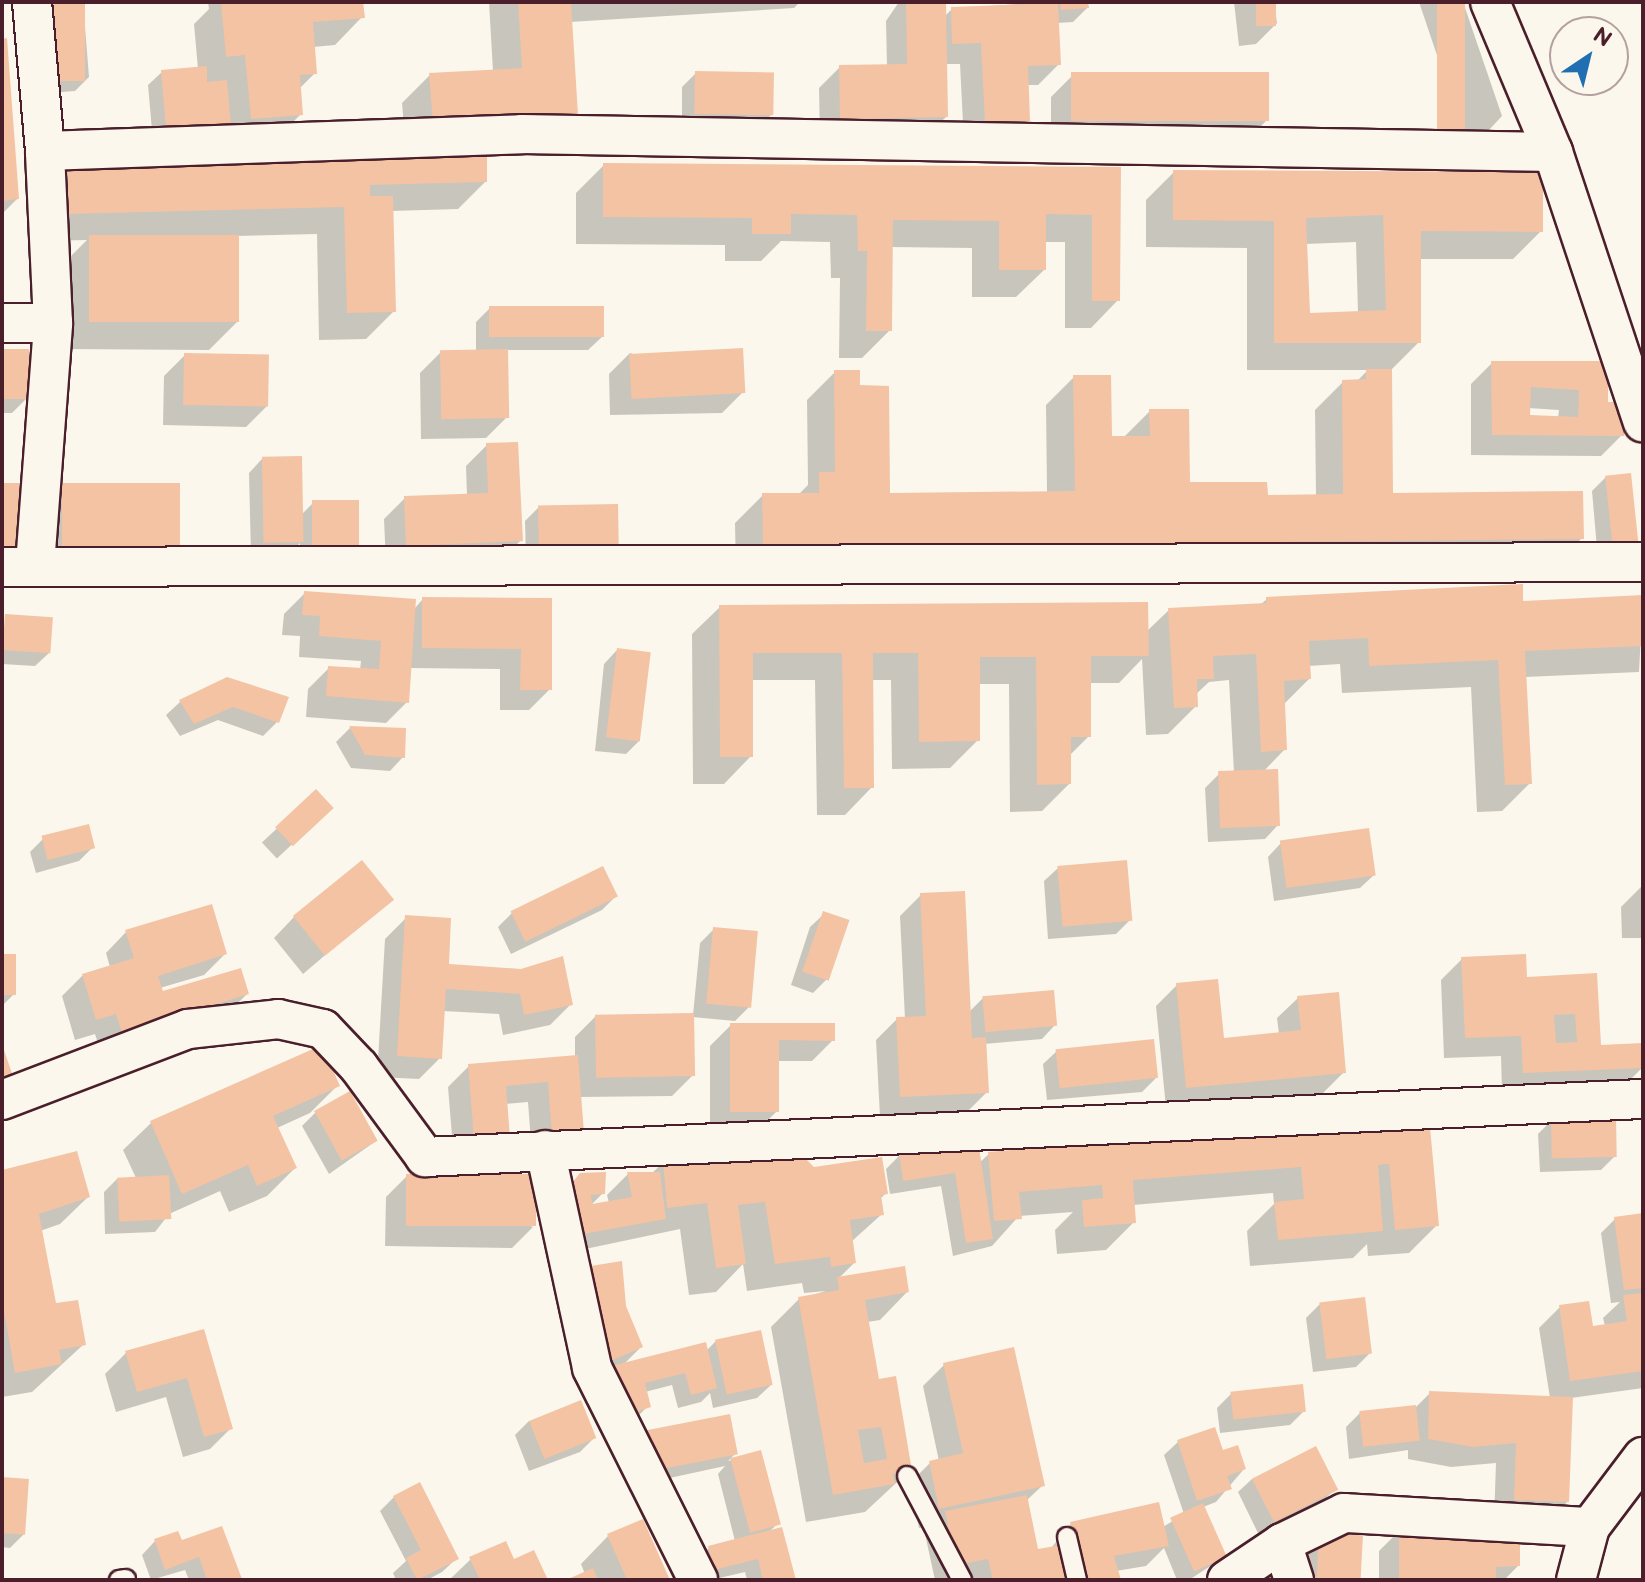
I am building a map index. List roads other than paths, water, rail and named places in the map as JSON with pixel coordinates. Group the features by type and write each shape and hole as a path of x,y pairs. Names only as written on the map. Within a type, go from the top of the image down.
{"street":[{"path":"32,2 45,151 53,323 18,566 1643,562"},
{"path":"1490,2 1553,152 1643,422"},
{"path":"45,151 522,134 1553,152"},
{"path":"2,323 53,323"},
{"path":"2,1100 188,1029 278,1019 323,1029 359,1067 425,1157 1643,1099"},
{"path":"545,1150 592,1368 698,1580"},
{"path":"1576,1580 1590,1527 1643,1457"},
{"path":"1227,1580 1282,1543 1344,1513 1590,1527"},
{"path":"1282,1543 1294,1580"}],"lane":[{"path":"907,1476 962,1580"},
{"path":"1067,1537 1077,1580"},
{"path":"119,1580 126,1579"}]}
